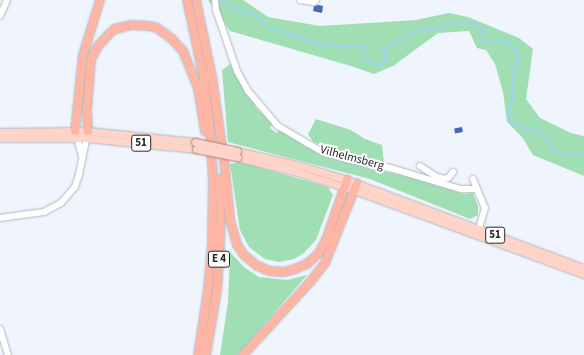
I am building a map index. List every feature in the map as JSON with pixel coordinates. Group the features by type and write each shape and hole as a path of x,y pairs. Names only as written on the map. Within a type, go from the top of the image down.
{"highway":[{"path":"77,134 83,55 100,0"},
{"name":"E 4","path":"187,0 204,79 210,129 212,180 212,244 207,298 198,355"},
{"name":"E 4","path":"196,0 212,77 218,128 222,188 220,245 216,290 206,355"},
{"path":"87,135 90,67 91,59 98,46 109,34 122,27 141,25 153,27 164,32 178,44 192,71 200,102 212,180"},
{"path":"218,128 224,160 232,231 237,245 244,255 256,265 269,271 284,272 295,269 307,264 319,253 346,184"},
{"path":"243,355 311,281 325,263 355,187"}],"main road":[{"name":"51","path":"2,135 77,134 196,146 298,165 478,232 584,268"},
{"name":"51","path":"478,232 584,274"}],"street":[{"path":"0,16 7,0"},
{"name":"Vilhelmsberg","path":"215,0 216,10 237,71 248,91 278,126 320,150 332,155 396,170 461,189 476,189"},
{"path":"300,0 314,2 316,0"},
{"path":"77,134 82,158"},
{"path":"0,218 38,214 54,208 61,203 75,186 79,175 87,135"},
{"path":"420,166 437,177 448,178 453,172"},
{"path":"472,179 485,208 478,232"},
{"path":"0,329 8,355"}],"green space":[{"path":"208,0 243,0 268,17 320,26 416,20 449,13 468,17 519,38 533,49 526,99 540,118 571,133 584,136 584,176 533,155 522,137 507,122 503,92 495,64 486,50 477,48 469,31 438,33 393,66 374,74 230,31"},
{"path":"230,64 257,109 273,123 270,128 276,133 281,129 306,147 371,169 419,178 463,194 473,193 478,206 478,215 470,219 370,179 228,142 222,70"},
{"path":"316,119 351,130 365,139 382,145 384,162 346,154 313,142 308,134"},
{"path":"241,162 328,187 333,195 316,240 304,253 294,259 279,262 265,259 249,247 240,230 230,164"},
{"path":"230,252 244,267 259,277 287,280 307,275 238,355 220,355 228,302"}],"building":[{"path":"314,6 323,6 322,13 313,11"},
{"path":"462,127 463,132 455,133 454,129"}],"waterway":[{"path":"220,0 240,11 256,16 267,26 326,46 364,46 364,58 377,65 387,62 383,50 423,28 433,31 453,22 470,22 484,28 484,42 508,41 519,55 513,80 513,98 509,110 512,122 521,127 540,131 554,152 584,155"}]}
